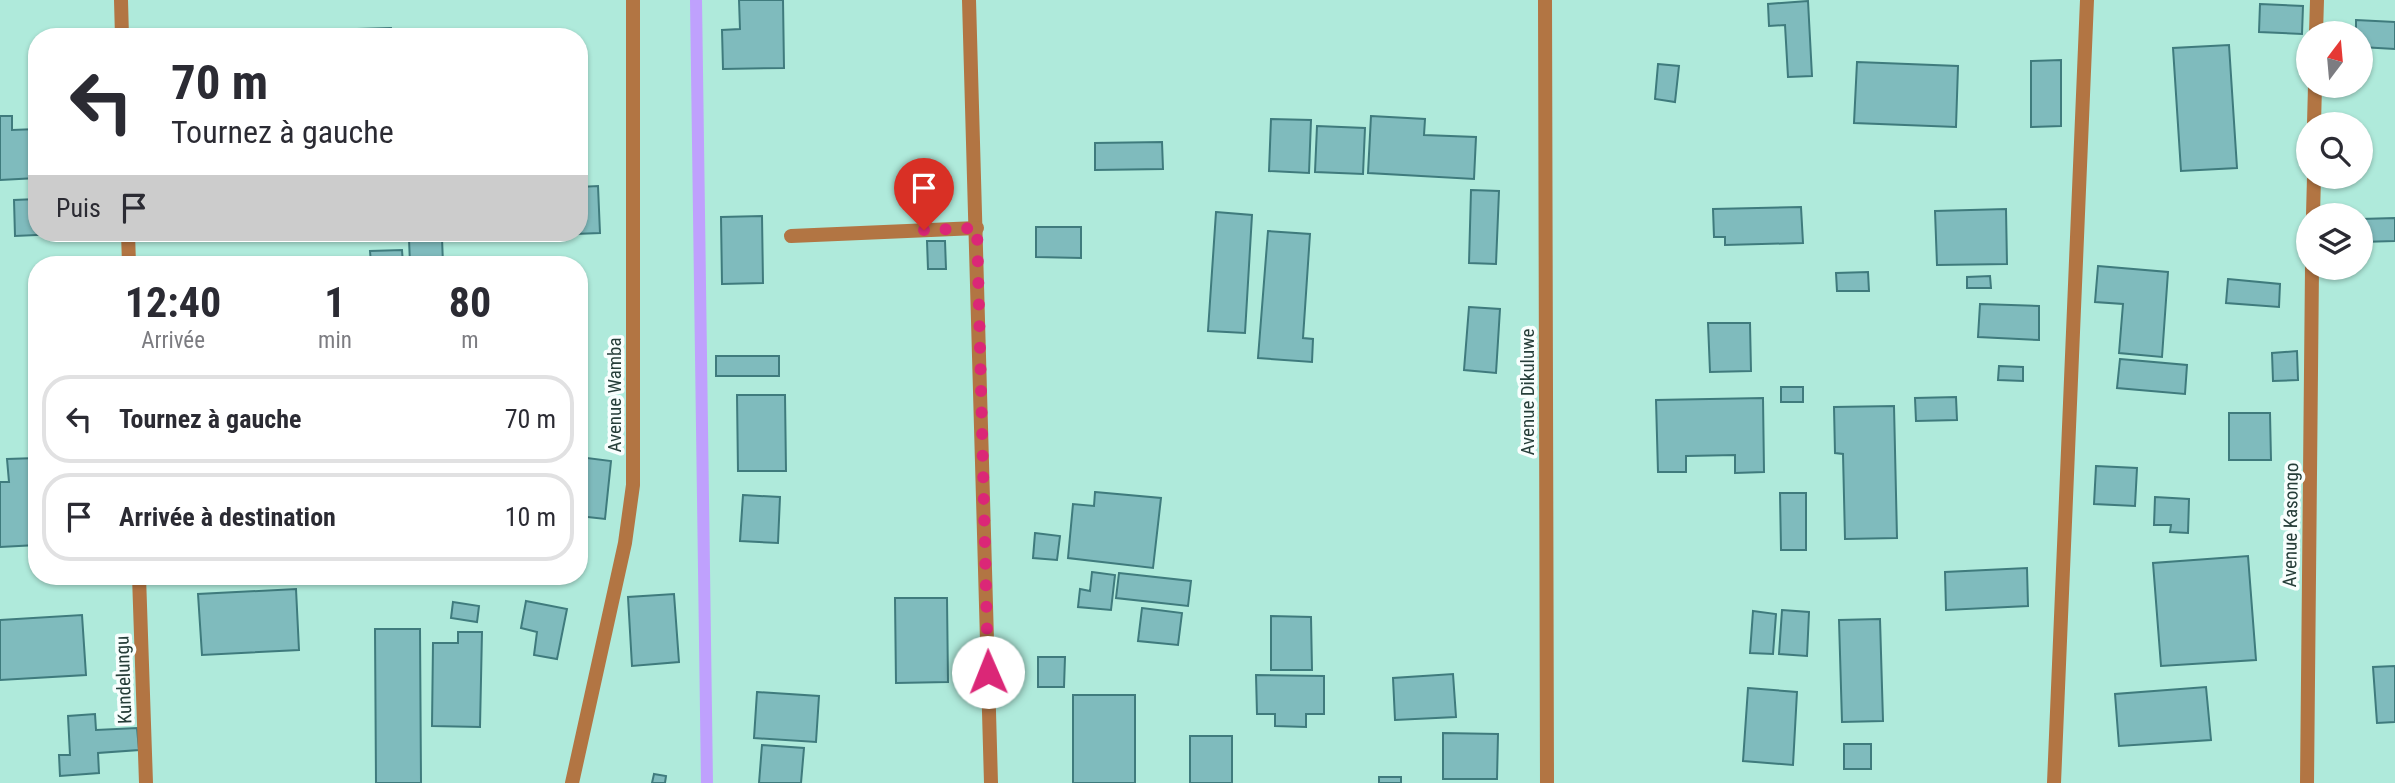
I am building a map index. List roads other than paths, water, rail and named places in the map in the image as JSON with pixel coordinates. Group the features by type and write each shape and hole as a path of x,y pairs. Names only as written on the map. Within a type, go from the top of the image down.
{"street":[{"path":"121,0 122,28"},
{"name":"Avenue Wamba","path":"572,783 625,543 633,485 633,0"},
{"path":"969,0 991,783"},
{"name":"Avenue Dikuluwe","path":"1545,0 1547,783"},
{"path":"2054,783 2087,0"},
{"path":"2316,21 2317,0"},
{"path":"791,236 977,228"},
{"name":"Avenue Kasongo","path":"2307,783 2312,280"},
{"name":"Kundelungu","path":"139,585 146,783"}],"waterway":[{"path":"696,0 707,783"}]}
